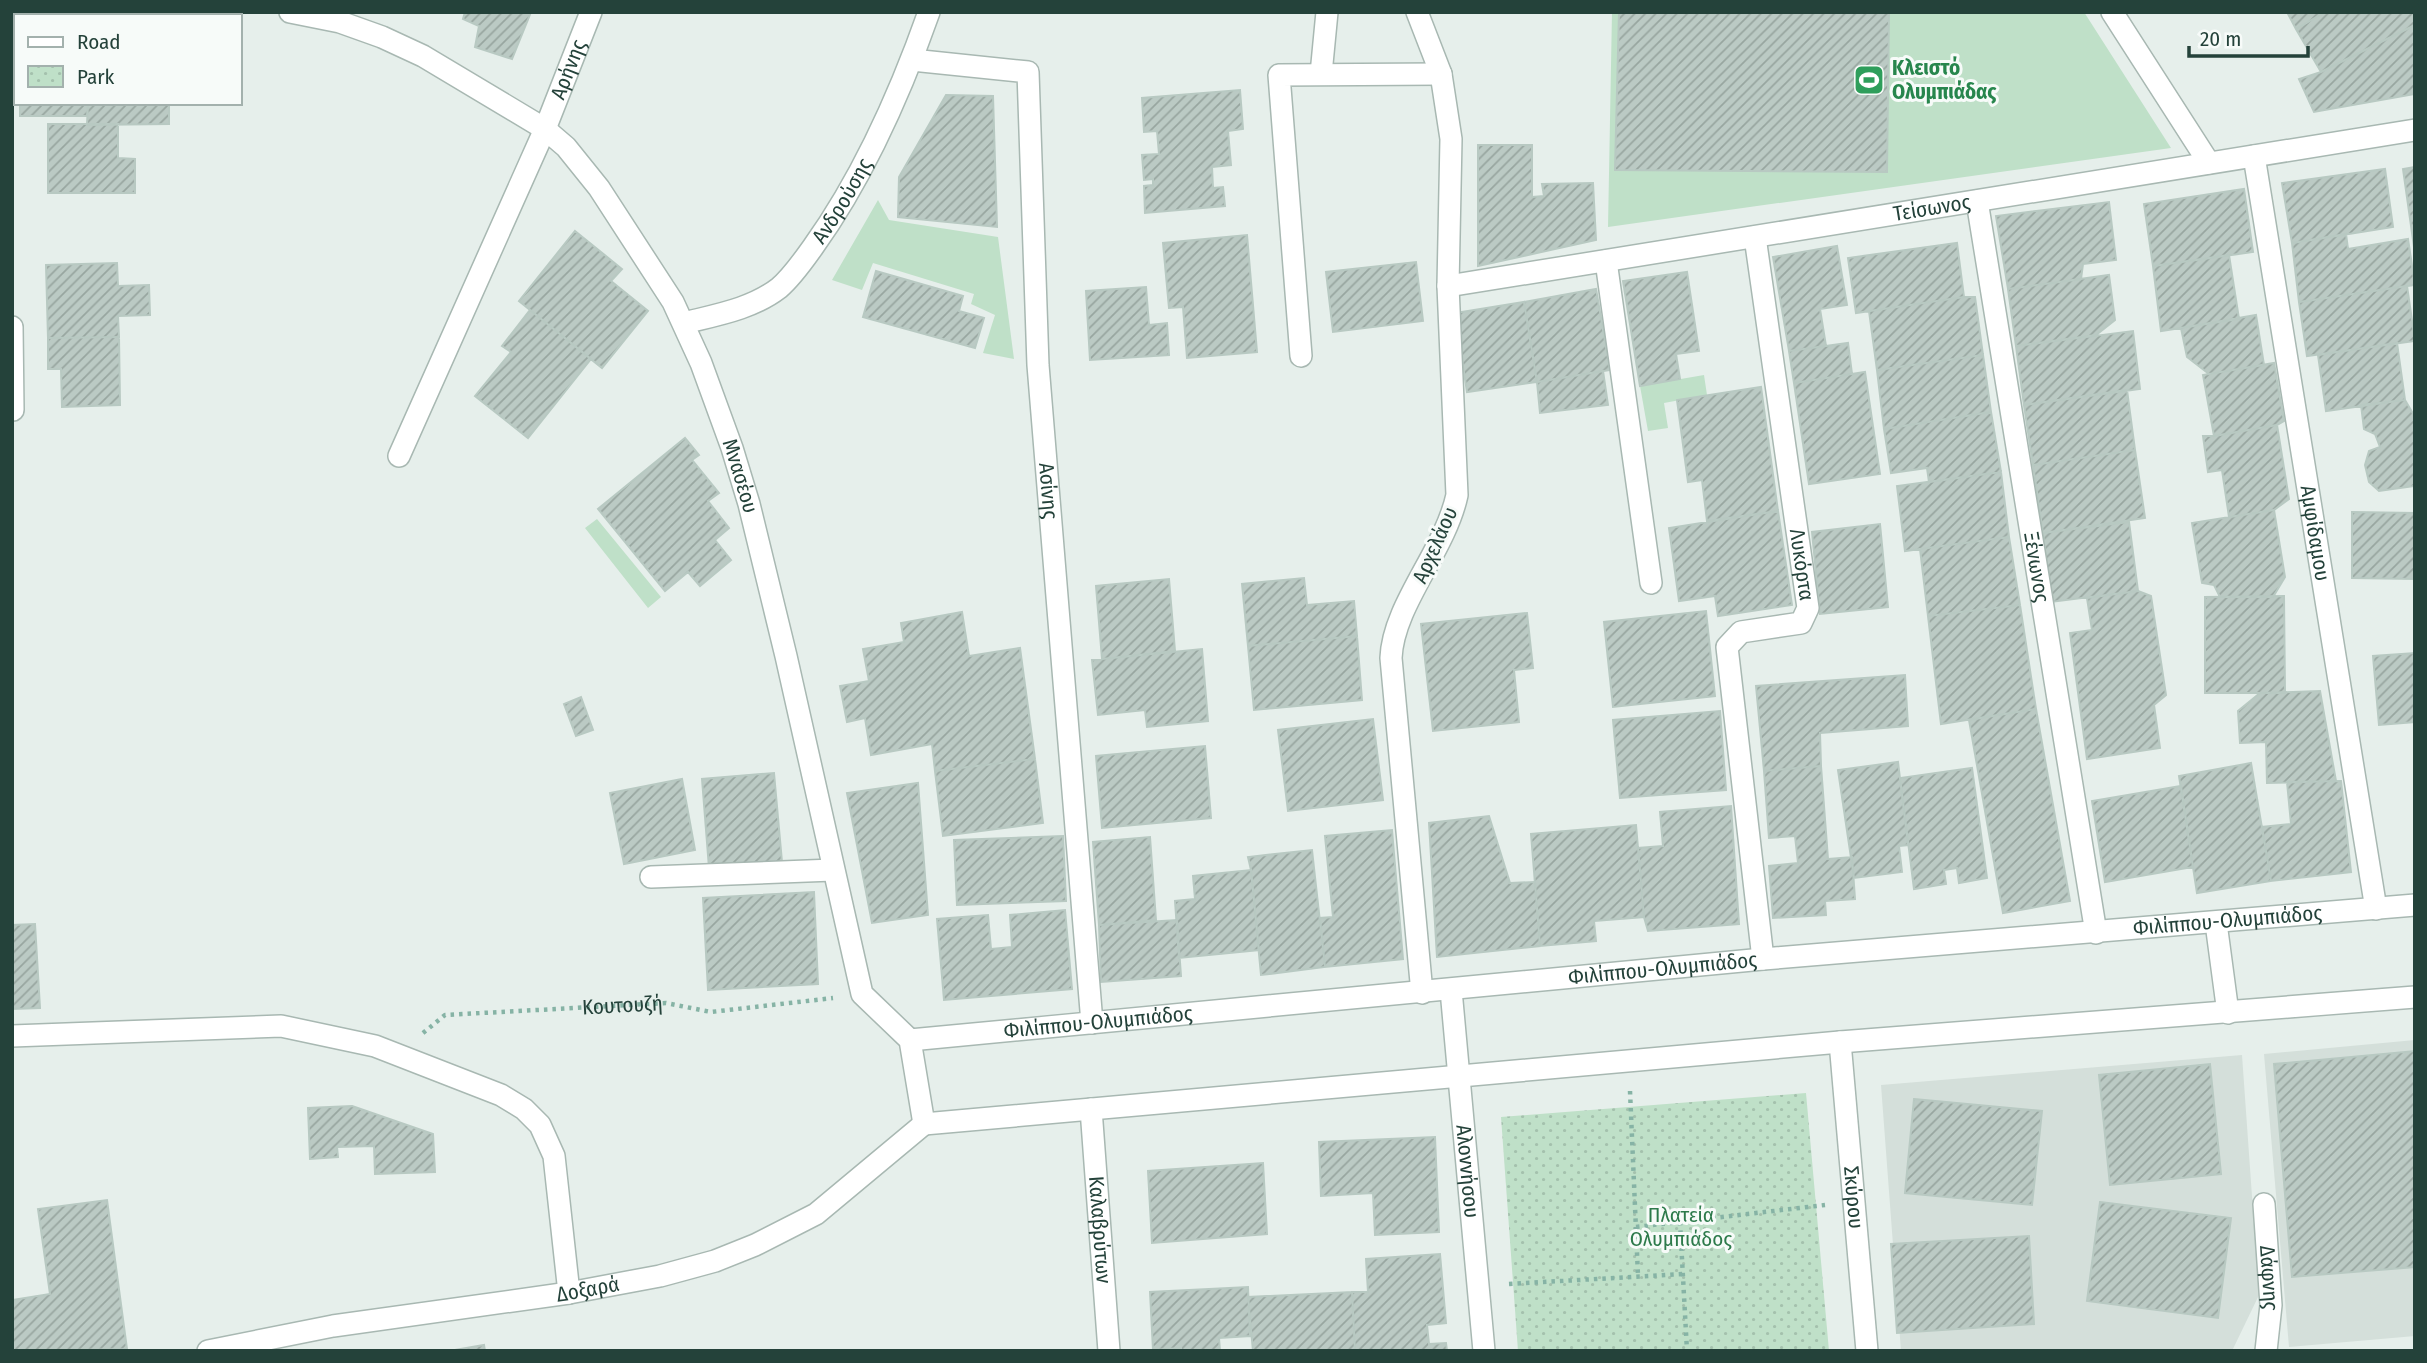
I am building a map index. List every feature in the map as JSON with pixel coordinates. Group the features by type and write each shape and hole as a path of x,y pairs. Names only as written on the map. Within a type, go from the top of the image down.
{"street":[{"path":"12,14 75,12"},
{"name":"Μνασέου","path":"290,12 340,22 382,37 423,56 545,129 566,147 599,188 684,323 733,448 749,504 781,632 862,994"},
{"name":"Αρήνης","path":"399,456 545,129 592,12"},
{"name":"Ανδρούσης","path":"684,323 753,303 787,281 828,227 848,192 912,60 929,12"},
{"path":"1321,74 1327,12"},
{"name":"Αρχελάου","path":"1417,12 1441,74 1451,139 1448,286 1457,495 1453,513 1440,543 1391,642 1422,993"},
{"path":"2112,12 2210,163"},
{"name":"Ασίνης","path":"912,60 1028,72 1038,365 1092,1023"},
{"path":"1301,356 1279,75 1441,74"},
{"name":"Τείσωνος","path":"1448,286 2415,130"},
{"name":"Αμφίδαμου","path":"2254,156 2376,909"},
{"name":"Ξένωνος","path":"1977,201 2096,933"},
{"name":"Λυκόρτα","path":"1755,237 1808,608 1801,624 1741,632 1727,648 1763,960"},
{"path":"1606,261 1651,583"},
{"path":"12,327 13,410"},
{"path":"651,877 833,870"},
{"name":"Φιλίππου-Ολυμπιάδος","path":"910,1040 1763,960 2415,905"},
{"path":"2216,923 2228,1013"},
{"name":"Αλοννήσου","path":"1451,990 1484,1351"},
{"path":"862,994 910,1040 924,1124 1840,1042 2415,997"},
{"path":"12,1036 281,1026 375,1046 501,1095 524,1109 540,1125 546,1136 556,1170 569,1293"},
{"name":"Σκύρου","path":"1840,1042 1867,1351"},
{"name":"Καλαβρύτων","path":"1091,1109 1109,1351"},
{"name":"Δοξαρά","path":"208,1351 333,1326 569,1293 660,1276 715,1261 792,1227 832,1203 924,1124"},
{"name":"Δάφνης","path":"2264,1204 2271,1305 2266,1351"}],"path":[{"name":"Κουτουζή","path":"396,1053 445,1016 666,1003 711,1012 862,994"},
{"path":"1629,1062 1638,1276"},
{"path":"1636,1227 1854,1202"},
{"path":"1680,1222 1687,1351"},
{"path":"1477,1286 1684,1274"}],"shaded area":[{"path":"2415,1040 2415,1336 2289,1347 2264,1054"},
{"path":"2242,1055 2259,1295 2232,1351 1901,1351 1881,1085"}],"green space":[{"name":"Κλειστό Ολυμπιάδας","path":"1612,12 2084,12 2171,148 1608,227"},
{"path":"878,200 889,220 998,237 1014,359 983,353 995,315 971,304 974,294 873,263 862,290 832,280"},
{"path":"1704,375 1707,395 1664,403 1668,428 1648,431 1640,386"},
{"path":"597,519 661,597 648,608 585,528"},
{"name":"Πλατεία Ολυμπιάδος","path":"1806,1093 1829,1351 1518,1351 1501,1117"}],"building":[{"path":"465,12 531,12 512,59 475,47 479,26 463,19"},
{"path":"1619,12 1889,12 1887,172 1615,170"},
{"path":"2287,12 2325,12 2296,29"},
{"path":"2325,12 2415,12 2415,25 2321,72 2296,29"},
{"path":"2415,25 2415,94 2314,112 2299,79 2321,72"},
{"path":"1240,90 1243,129 1228,131 1231,165 1212,167 1213,188 1223,187 1225,206 1145,213 1144,186 1153,185 1153,179 1144,180 1142,155 1159,154 1157,131 1144,132 1142,98"},
{"path":"946,95 993,96 997,227 898,217 899,177"},
{"path":"20,105 88,105 87,116 20,116"},
{"path":"88,105 169,105 169,124 87,125"},
{"path":"48,124 118,124 118,158 135,159 135,193 48,193"},
{"path":"1478,145 1532,145 1532,197 1544,196 1542,184 1593,183 1596,240 1478,266"},
{"path":"2415,167 2415,254 2403,169"},
{"path":"2385,169 2393,227 2292,243 2282,183"},
{"path":"2244,189 2253,252 2153,266 2144,204"},
{"path":"2109,202 2116,260 2083,264 2081,279 2008,289 1996,216"},
{"path":"575,231 622,269 611,281 648,311 602,368 519,301"},
{"path":"2346,234 2348,249 2408,239 2415,285 2299,302 2292,243"},
{"path":"1247,235 1257,352 1187,358 1183,307 1169,308 1163,243"},
{"path":"1957,243 1964,297 1856,313 1848,258"},
{"path":"1837,246 1847,305 1820,309 1826,346 1789,351 1773,257"},
{"path":"2229,255 2239,319 2161,331 2153,266"},
{"path":"1416,262 1423,321 1333,332 1326,272"},
{"path":"117,263 118,286 149,285 150,315 118,316 119,337 48,338 46,265"},
{"path":"876,271 963,296 959,311 984,318 975,348 863,317"},
{"path":"1687,272 1699,351 1676,354 1680,379 1640,386 1623,281"},
{"path":"2109,275 2115,320 2096,335 2016,346 2008,289"},
{"path":"2407,286 2415,341 2307,356 2299,302"},
{"path":"1146,287 1149,325 1167,323 1169,355 1090,360 1086,291"},
{"path":"1596,289 1610,370 1537,382 1524,302"},
{"path":"1975,297 1983,355 1877,370 1869,311"},
{"path":"1524,302 1537,382 1467,392 1455,313"},
{"path":"530,310 591,359 528,438 475,396 511,352 502,346"},
{"path":"2256,315 2264,365 2209,374 2187,357 2181,328"},
{"path":"2133,331 2140,389 2024,405 2016,346"},
{"path":"119,337 120,405 62,407 61,369 48,369 48,338"},
{"path":"1848,343 1852,374 1794,383 1789,351"},
{"path":"2397,343 2405,400 2326,411 2318,355"},
{"path":"1983,355 1991,412 1884,429 1877,370"},
{"path":"2274,363 2284,421 2277,425 2214,436 2203,375"},
{"path":"1603,371 1608,405 1540,413 1537,382"},
{"path":"1865,372 1880,474 1809,484 1794,383"},
{"path":"1761,387 1778,511 1707,521 1702,480 1688,482 1677,400"},
{"path":"2127,390 2135,450 2033,465 2024,405"},
{"path":"2405,400 2415,417 2415,486 2379,491 2369,482 2365,465 2369,451 2380,447 2375,434 2364,429 2361,405"},
{"path":"1991,412 2001,472 1929,482 1927,468 1891,473 1884,429"},
{"path":"2277,425 2289,499 2274,510 2229,517 2222,470 2208,472 2203,436"},
{"path":"685,438 699,455 692,460 719,493 708,501 729,528 715,540 731,560 700,586 688,572 665,591 598,509"},
{"path":"2135,450 2145,518 2043,533 2033,465"},
{"path":"2001,472 2009,537 1905,551 1897,486"},
{"path":"2274,510 2285,577 2273,597 2220,597 2214,585 2202,583 2192,523"},
{"path":"1778,511 1792,605 1718,616 1715,596 1679,601 1669,528"},
{"path":"2352,512 2415,513 2415,579 2352,578"},
{"path":"2129,522 2138,591 2051,602 2043,533"},
{"path":"1880,524 1888,607 1820,614 1812,532"},
{"path":"2009,537 2020,605 1928,616 1920,549"},
{"path":"1304,578 1307,605 1354,601 1357,636 1248,646 1242,584"},
{"path":"1169,579 1175,651 1102,659 1096,586"},
{"path":"2138,591 2151,596 2166,695 2154,705 2160,748 2087,759 2070,633 2092,630 2087,598"},
{"path":"2284,596 2285,693 2205,693 2205,597"},
{"path":"2020,605 2036,709 1941,724 1928,616"},
{"path":"1706,611 1715,696 1613,707 1604,622"},
{"path":"962,612 969,656 1020,648 1035,759 935,771 932,744 871,755 865,718 847,722 840,686 869,681 863,649 904,642 901,623"},
{"path":"1527,613 1533,668 1514,670 1519,722 1433,731 1421,624"},
{"path":"1357,636 1362,700 1254,710 1248,646"},
{"path":"1202,649 1208,721 1147,727 1145,710 1098,715 1092,660"},
{"path":"2415,653 2415,722 2379,725 2373,656"},
{"path":"1905,675 1908,726 1820,733 1821,766 1764,771 1756,686"},
{"path":"2320,691 2336,781 2267,783 2266,742 2240,743 2238,711 2260,693"},
{"path":"581,697 593,730 576,736 564,704"},
{"path":"2036,709 2070,901 2003,913 1969,720"},
{"path":"1720,711 1726,790 1620,798 1613,720"},
{"path":"1373,719 1383,800 1288,811 1278,730"},
{"path":"1205,746 1211,818 1102,828 1096,756"},
{"path":"1035,759 1043,823 943,836 935,771"},
{"path":"1898,762 1908,845 1899,846 1902,872 1854,878 1838,770"},
{"path":"2251,763 2271,881 2197,893 2179,776"},
{"path":"1821,766 1828,859 1852,857 1855,899 1825,901 1826,915 1773,918 1769,866 1798,863 1795,836 1769,838 1764,771"},
{"path":"1972,768 1987,878 1959,883 1957,868 1944,870 1946,884 1914,889 1900,778"},
{"path":"774,773 782,862 709,868 702,779"},
{"path":"682,779 695,850 624,864 610,793"},
{"path":"2341,781 2351,872 2271,881 2262,827 2291,824 2287,782"},
{"path":"918,783 928,915 872,923 847,793"},
{"path":"2181,786 2193,867 2105,882 2092,801"},
{"path":"1731,806 1739,924 1648,931 1644,917 1638,848 1663,846 1660,812"},
{"path":"1489,816 1510,883 1535,882 1540,946 1437,957 1429,823"},
{"path":"1636,825 1644,917 1594,921 1596,941 1540,946 1531,834"},
{"path":"1392,830 1403,959 1325,967 1320,918 1333,917 1325,836"},
{"path":"1063,836 1066,901 957,905 954,840"},
{"path":"1150,837 1156,920 1099,925 1093,842"},
{"path":"1312,850 1325,967 1261,975 1248,857"},
{"path":"1251,870 1259,950 1179,958 1175,901 1195,899 1193,876"},
{"path":"814,892 818,984 708,990 703,898"},
{"path":"1065,910 1072,989 944,1000 937,919 988,915 991,949 1012,947 1010,915"},
{"path":"1177,920 1181,976 1101,982 1099,925"},
{"path":"35,924 40,1008 12,1009 12,925"},
{"path":"2415,1051 2415,1267 2292,1277 2274,1064"},
{"path":"2210,1064 2221,1174 2110,1185 2099,1075"},
{"path":"1914,1099 2042,1111 2032,1205 1905,1193"},
{"path":"352,1106 433,1134 435,1172 375,1174 374,1146 337,1147 338,1157 310,1159 308,1108"},
{"path":"1435,1137 1439,1232 1375,1235 1373,1193 1321,1196 1319,1142"},
{"path":"1263,1163 1267,1234 1152,1243 1148,1171"},
{"path":"107,1200 127,1349 12,1351 12,1300 50,1294 38,1209"},
{"path":"2100,1202 2231,1218 2218,1318 2087,1301"},
{"path":"2029,1236 2034,1324 1897,1333 1891,1244"},
{"path":"1440,1254 1446,1323 1427,1325 1429,1344 1446,1343 1447,1351 1355,1351 1352,1292 1368,1292 1366,1259"},
{"path":"1248,1287 1250,1336 1219,1338 1220,1351 1181,1351 1181,1348 1153,1350 1150,1292"},
{"path":"1352,1292 1355,1351 1253,1351 1248,1297"},
{"path":"484,1345 485,1351 449,1351"}],"place":[{"name":"Κλειστό Ολυμπιάδας","path":"1869,80"}]}
